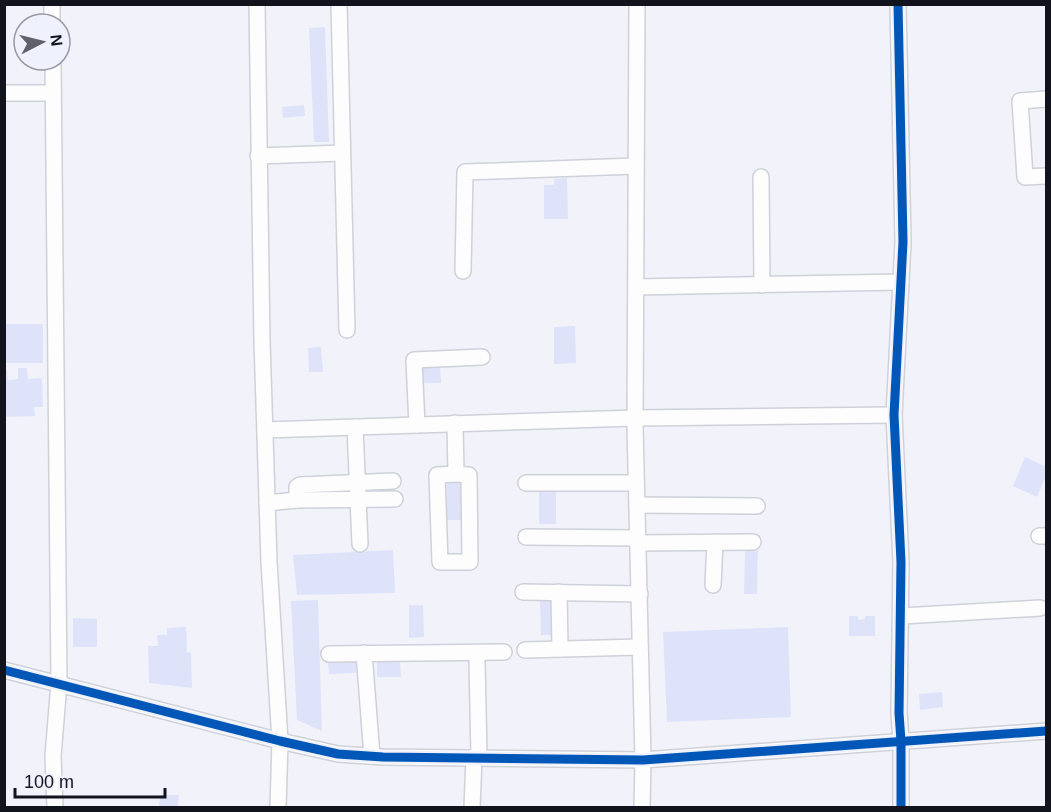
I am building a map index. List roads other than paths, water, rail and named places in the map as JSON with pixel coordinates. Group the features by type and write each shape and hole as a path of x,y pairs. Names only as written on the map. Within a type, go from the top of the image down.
{"street":[{"path":"257,4 258,156 267,503 280,741 278,807"},
{"path":"339,4 346,330"},
{"path":"637,4 635,418 643,760 642,807"},
{"path":"898,4 903,242 894,415 902,616 899,713 902,741 901,807"},
{"path":"53,72 59,683 53,756 55,807"},
{"path":"4,93 53,93"},
{"path":"1047,99 1020,101 1025,177 1047,176"},
{"path":"258,156 342,153"},
{"path":"463,271 465,172 636,166"},
{"path":"761,177 762,285"},
{"path":"636,287 901,282"},
{"path":"417,425 414,360 482,357"},
{"path":"265,430 635,418 894,415"},
{"path":"455,423 456,474"},
{"path":"355,427 360,544"},
{"path":"456,474 469,475 470,562 440,562 437,475 456,474"},
{"path":"297,500 297,487 300,485 393,481"},
{"path":"526,483 636,483"},
{"path":"267,503 297,500 395,499"},
{"path":"637,505 757,506"},
{"path":"526,537 753,542"},
{"path":"713,585 715,542"},
{"path":"523,592 640,594"},
{"path":"559,592 560,649"},
{"path":"902,616 1040,608"},
{"path":"525,650 640,647"},
{"path":"328,654 504,652"},
{"path":"364,653 372,756"},
{"path":"472,807 476,757 477,661"},
{"path":"4,670 280,741 338,754 372,756 643,760 1047,731"}]}
